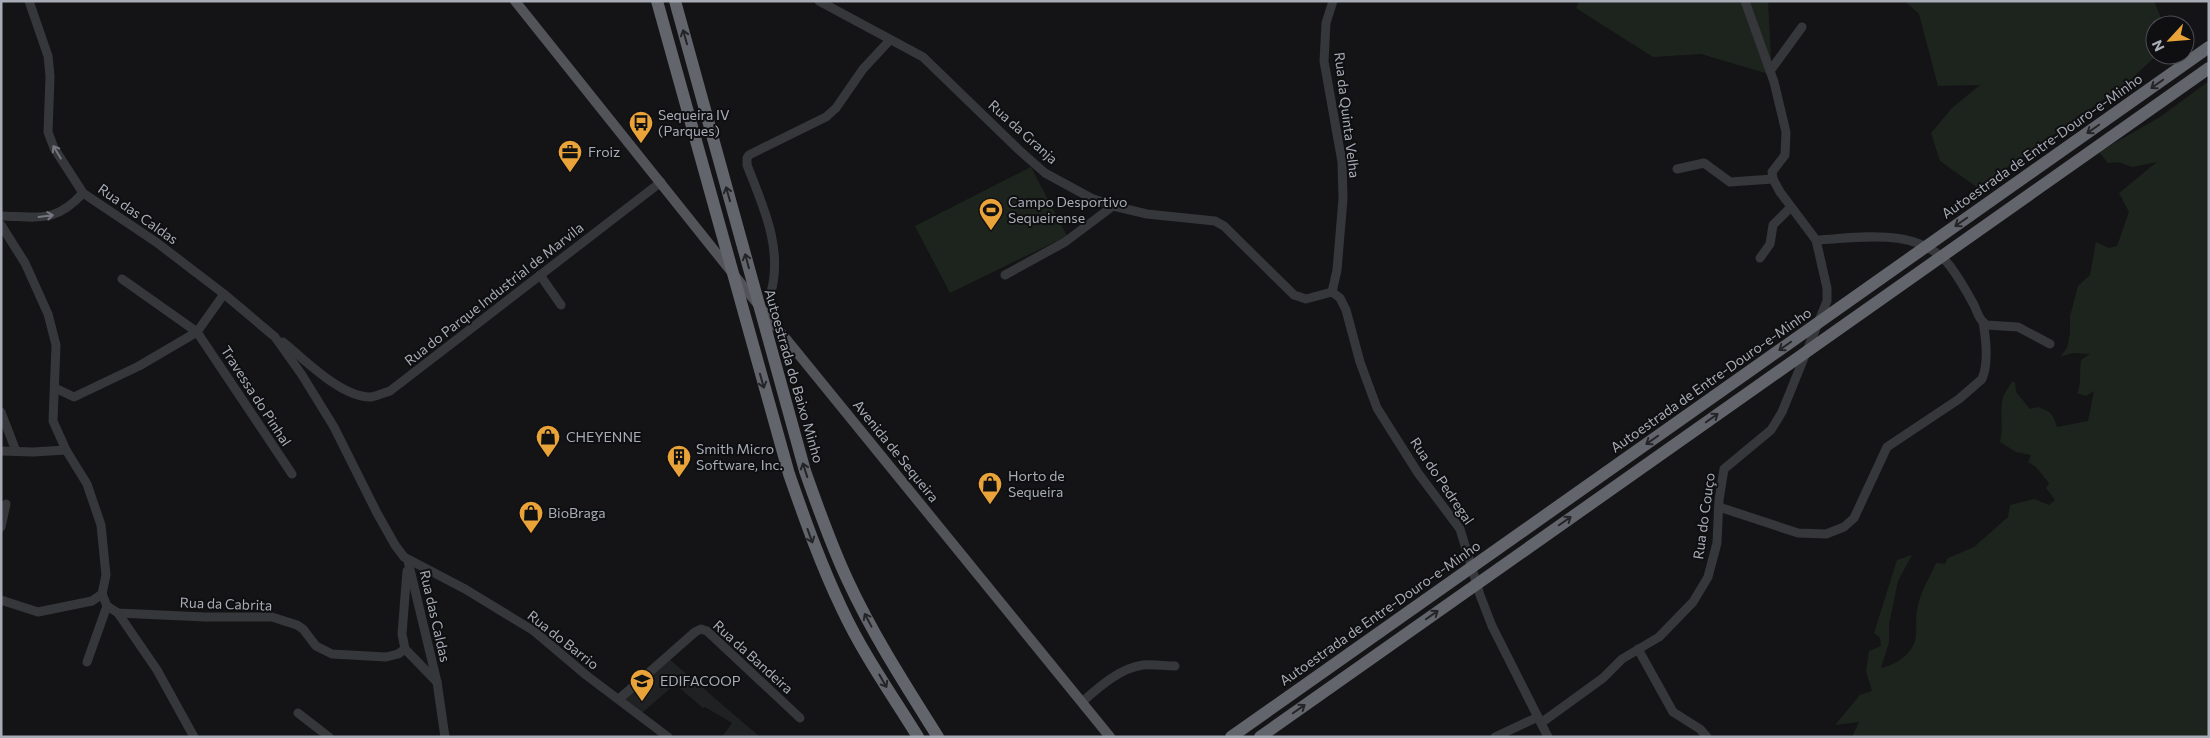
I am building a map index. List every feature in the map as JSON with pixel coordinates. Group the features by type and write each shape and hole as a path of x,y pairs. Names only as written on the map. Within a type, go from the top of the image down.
{"highway":[{"path":"657,1 788,474 813,542 843,610 888,690 918,737"},
{"name":"Autoestrada do Baixo Minho","path":"675,1 773,359 805,471 824,525 848,582 893,666 938,737"},
{"name":"Autoestrada de Entre-Douro-e-Minho","path":"1230,737 2209,47"},
{"path":"1260,737 2209,68"}],"main road":[{"name":"Avenida de Sequeira","path":"515,1 730,270 1110,737"}],"street":[{"name":"Rua das Caldas","path":"29,1 48,56 50,76 48,132 54,148 83,193 156,242 335,383"},
{"name":"Rua da Granja","path":"819,1 923,57 1045,173 1091,198 1113,206 1147,214 1215,221 1224,226 1294,295 1306,299 1332,292"},
{"name":"Rua da Quinta Velha","path":"1332,292 1337,270 1343,198 1342,162 1324,61 1326,22 1333,1"},
{"path":"1719,507 1798,534 1826,534 1844,527 1854,518 1887,447 1959,399 1982,378 1985,353 1985,335 1982,322 1949,264 1930,250 1902,238 1816,240 1791,207 1773,179 1772,172 1785,155 1786,132 1770,71 1745,1"},
{"path":"1770,71 1802,27"},
{"path":"771,292 775,262 772,234 746,158 826,117 836,108 863,69 890,40"},
{"path":"1677,169 1704,163 1730,182 1773,179"},
{"name":"Rua do Parque Industrial de Marvila","path":"335,383 354,394 372,397 390,391 661,182"},
{"path":"1,216 50,217 70,207 83,193"},
{"path":"1005,275 1065,242 1113,206"},
{"path":"1760,258 1770,244 1773,225 1791,207"},
{"path":"1,225 24,263 48,314 56,345 53,421 66,450 86,484 101,525 106,575 102,594 107,606 87,662"},
{"name":"Rua do Couço","path":"1495,737 1539,720 1603,678 1622,658 1659,637 1693,602 1708,577 1716,543 1724,469 1776,424 1786,404 1827,301 1825,274 1816,240"},
{"path":"540,275 561,305"},
{"path":"122,279 197,332"},
{"name":"Rua do Pedregal","path":"1332,292 1340,298 1346,310 1370,392 1377,408 1418,473 1460,529 1492,626 1548,737"},
{"path":"55,388 74,397 138,366 197,332 224,294"},
{"path":"1982,322 1986,325 2018,327 2050,344"},
{"name":"Rua das Caldas","path":"267,329 299,371 334,427 361,484 395,546 408,561 437,682 444,737"},
{"name":"Travessa do Pinhal","path":"197,332 292,474"},
{"path":"302,358 297,362 299,371 311,364"},
{"path":"1,412 16,452"},
{"path":"1,451 66,450"},
{"path":"1,527 6,504"},
{"path":"408,561 402,634 405,649 437,682"},
{"name":"Rua do Barrio","path":"408,561 465,589 534,631 668,737"},
{"path":"1,600 38,612 92,601 102,594"},
{"name":"Rua da Cabrita","path":"107,606 118,613 205,618 272,617 297,625 303,629 316,646 332,654 386,657 398,654 405,649"},
{"path":"118,613 157,670 194,737"},
{"name":"Rua da Bandeira","path":"619,700 695,632 701,629 707,631 800,718"},
{"path":"1638,649 1673,712 1700,729 1707,737"},
{"path":"1082,702 1104,683 1135,667 1145,665 1175,666"},
{"path":"298,713 329,737"}],"shaded area":[{"path":"1579,1 1768,1 1772,75 1701,54 1653,57 1576,8"},
{"path":"1905,1 2154,1 2160,15 2145,15 2146,65 2127,83 1978,188 1940,161 1931,133 1952,108 1980,85 1938,86 1919,14"},
{"path":"2209,81 2209,737 1852,737 1859,722 1835,725 1860,695 1872,691 1866,671 1869,651 1881,646 1880,638 1874,633 1897,560 1912,555 1898,581 1889,624 1889,642 1881,668 1899,661 1912,647 1916,635 1916,614 1920,599 1936,563 1945,564 1948,558 1974,547 2008,517 2010,505 2034,499 2049,505 2055,500 2046,488 2049,483 2036,467 2028,462 2031,455 2016,452 2000,442 2003,397 2012,382 2015,382 2016,392 2030,409 2038,407 2049,412 2053,416 2057,427 2088,421 2094,391 2086,396 2077,393 2081,360 2090,354 2073,353 2060,357 2067,348 2070,333 2070,316 2078,286 2090,275 2096,242 2109,248 2117,246 2129,212 2119,193 2157,162 2132,167 2118,162 2108,163 2099,152 2160,117"},
{"name":"Campo Desportivo Sequeirense","path":"1031,167 1067,236 950,293 915,226"},
{"name":"EDIFACOOP","path":"668,658 760,737 722,737 732,723 705,707 703,708 675,684 642,713 623,697"}],"place":[{"name":"Sequeira IV (Parques)","path":"641,144"},
{"name":"Froiz","path":"570,173"},
{"name":"Campo Desportivo Sequeirense","path":"991,231"},
{"name":"CHEYENNE","path":"548,458"},
{"name":"Smith Micro Software, Inc.","path":"679,478"},
{"name":"Horto de Sequeira","path":"990,505"},
{"name":"BioBraga","path":"531,534"},
{"name":"EDIFACOOP","path":"642,702"}]}
